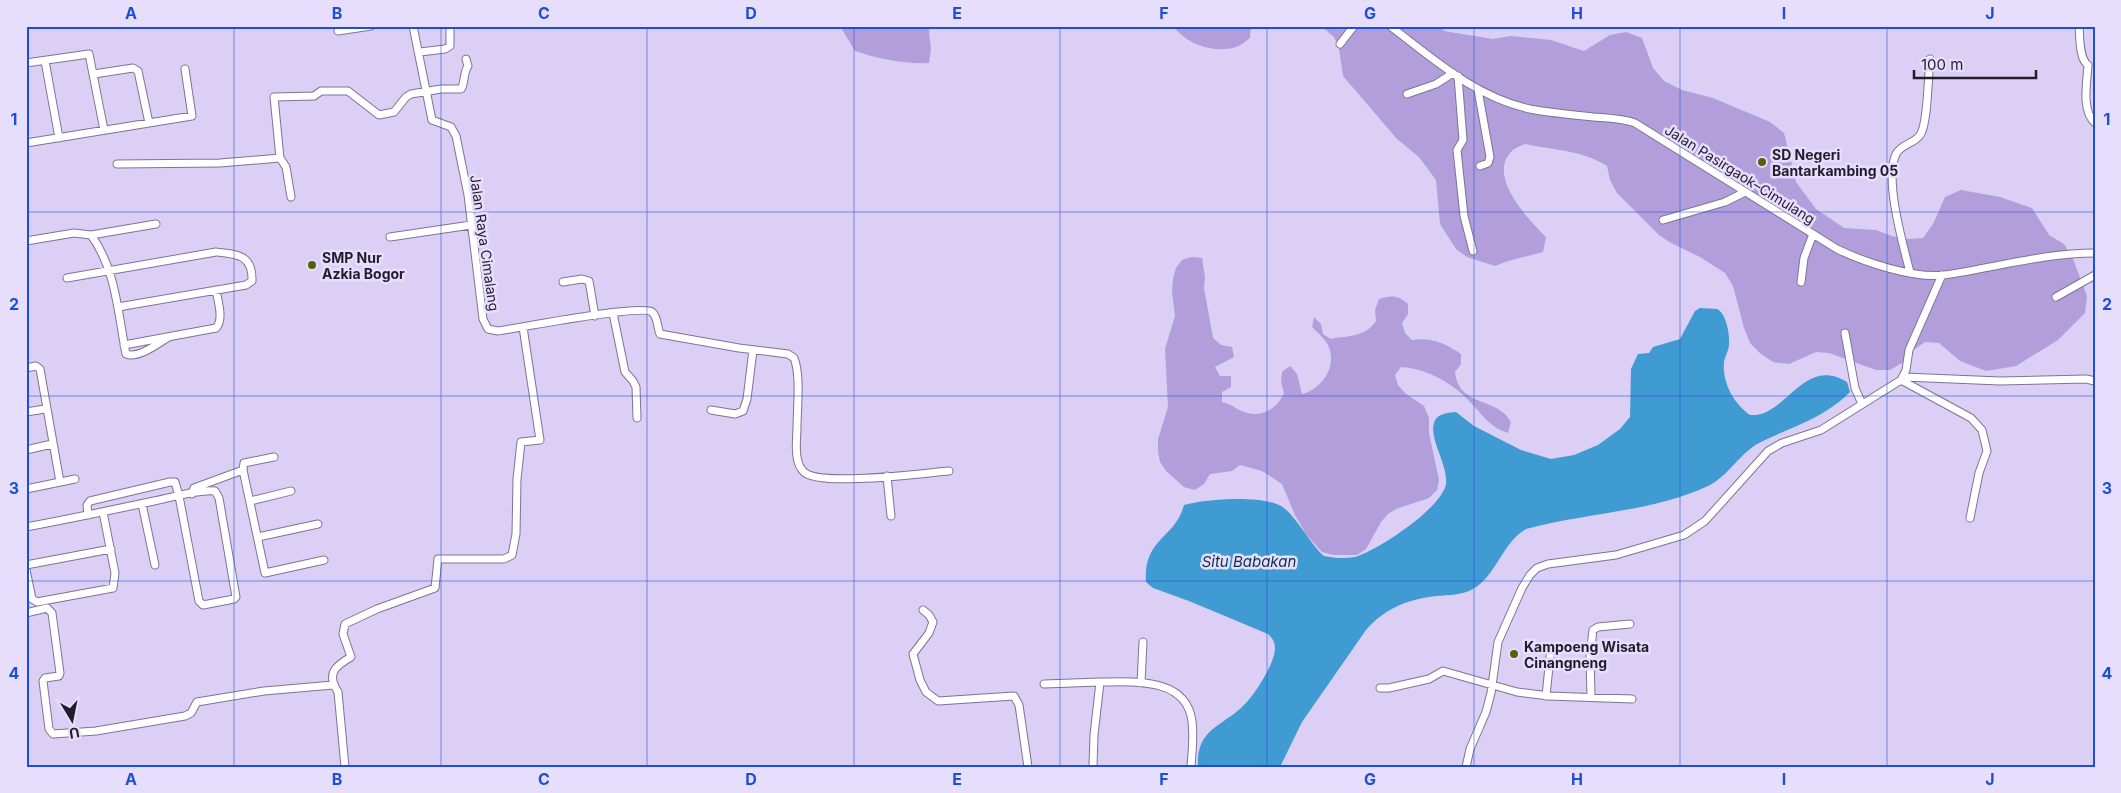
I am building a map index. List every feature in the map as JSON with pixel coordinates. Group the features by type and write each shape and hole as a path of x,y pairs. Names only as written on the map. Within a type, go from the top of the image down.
{"street":[{"path":"338,31 371,26"},
{"name":"Jalan Raya Cimalang","path":"413,26 428,91 432,120 451,127 456,136 468,195 484,323 488,329 494,331 613,313 646,310 655,316 660,334 753,350"},
{"path":"420,52 445,49 450,46 450,26"},
{"path":"1340,44 1354,26"},
{"name":"Jalan Pasirgaok–Cimulang","path":"1390,26 1455,75 1478,90 1502,102 1531,109 1629,121 1681,150 1780,215 1854,257 1910,272 1942,275 2065,255 2095,253"},
{"path":"2080,26 2084,62 2091,65 2086,97 2088,117 2095,123"},
{"path":"26,63 89,54 104,130"},
{"path":"291,196 286,167 280,158 274,97 315,96 321,91 348,91 379,115 397,110 408,95 449,88 461,88 463,86 463,75 468,66 466,59"},
{"path":"1910,272 1895,215 1893,170 1896,155 1901,148 1920,136 1924,126 1930,59"},
{"path":"45,61 59,138"},
{"path":"94,74 134,68 138,71 149,123"},
{"path":"26,143 192,116 185,69"},
{"path":"1408,94 1455,75 1463,140 1457,150 1464,216 1474,251"},
{"path":"1478,90 1490,157 1488,163 1480,166"},
{"path":"117,164 220,163 280,158"},
{"path":"1663,220 1725,202 1745,192"},
{"path":"26,241 74,233 92,235 156,224"},
{"path":"390,237 471,225"},
{"path":"1801,282 1804,258 1814,234"},
{"path":"92,235 99,246 109,271 118,307 126,354 129,356 141,353 169,337"},
{"path":"67,278 216,252 249,261 252,278 249,284 118,307"},
{"path":"1902,378 1909,350 1942,275"},
{"path":"2056,297 2095,275"},
{"path":"563,282 582,279 588,282 595,316"},
{"path":"124,345 218,327 219,310 216,290"},
{"path":"613,313 624,372 636,387 637,418"},
{"path":"345,767 338,692 333,685 332,674 338,665 351,657 343,634 345,624 377,609 435,588 438,559 504,559 512,555 516,534 517,479 521,442 540,440 524,327"},
{"path":"1844,333 1856,388 1861,402"},
{"path":"711,410 735,414 743,411 747,399 753,350 788,354 794,358 797,380 796,447 799,464 805,474 852,479 949,471"},
{"path":"26,368 36,366 40,369 45,408 60,482"},
{"path":"1902,378 1971,418 1982,430 1987,451 1979,473 1970,518"},
{"path":"1466,767 1470,749 1486,712 1492,684 1494,659 1504,627 1522,588 1537,568 1548,564 1616,555 1684,535 1705,521 1768,451 1782,443 1820,430 1861,402 1902,378 2095,381"},
{"path":"26,412 45,408"},
{"path":"26,450 52,444"},
{"path":"274,457 244,464 243,470 265,573 324,560"},
{"path":"192,494 194,488 243,470"},
{"path":"887,476 891,516"},
{"path":"26,489 75,479"},
{"path":"26,527 88,515 103,512 179,496 210,490 217,494 237,594 234,599 203,605 199,601 179,496 175,482 90,502 87,505 88,515"},
{"path":"250,500 291,491"},
{"path":"142,504 154,565"},
{"path":"26,570 34,601 113,588 116,573 103,512"},
{"path":"258,537 318,524"},
{"path":"26,565 110,549"},
{"path":"26,613 47,608 52,613 60,673 59,676 44,678 44,681 49,729 53,734 96,731 185,716 191,713 197,702 264,690 333,685"},
{"path":"923,610 933,622 928,633 913,654 920,680 926,692 938,701 1014,696 1019,705 1028,767"},
{"path":"1591,698 1590,648 1593,630 1598,626 1630,624"},
{"path":"1141,683 1142,642"},
{"path":"1546,696 1551,647"},
{"path":"1380,688 1389,688 1429,679 1443,671 1517,692 1546,696 1632,699"},
{"path":"1093,767 1094,735 1100,682"},
{"path":"1044,684 1141,683 1168,688 1185,702 1190,711 1192,722 1190,767"}],"shaded area":[{"path":"840,26 930,26 931,49 929,63 892,60 855,51"},
{"path":"1173,26 1251,26 1250,38 1245,42 1236,47 1219,49 1201,46 1185,38"},
{"path":"1321,26 1441,26 1444,31 1493,39 1510,36 1551,40 1584,51 1610,35 1626,32 1642,38 1653,68 1664,81 1682,90 1713,98 1770,122 1784,133 1796,182 1816,209 1844,228 1876,230 1908,239 1923,238 1933,224 1945,197 1961,190 2000,197 2032,208 2049,235 2064,244 2073,259 2087,296 2085,313 2058,340 2016,366 1986,371 1960,361 1939,343 1925,342 1912,351 1902,363 1890,370 1876,370 1829,353 1816,352 1789,364 1773,362 1750,343 1733,286 1725,273 1659,235 1617,193 1610,180 1607,166 1588,157 1567,151 1525,144 1511,152 1505,162 1504,173 1513,198 1546,237 1543,252 1495,266 1467,257 1456,249 1440,224 1436,180 1419,157 1397,139 1343,76 1339,49 1334,37"},
{"path":"1192,257 1202,258 1205,277 1204,288 1213,338 1221,345 1232,347 1234,357 1215,367 1220,376 1231,376 1231,387 1222,392 1222,402 1241,411 1254,414 1270,410 1278,403 1284,393 1281,382 1282,372 1290,366 1297,374 1302,394 1316,387 1326,376 1331,361 1331,353 1323,338 1312,327 1314,317 1321,324 1323,334 1331,339 1356,335 1366,330 1376,321 1375,310 1379,299 1394,297 1408,304 1408,314 1402,323 1405,333 1412,340 1425,339 1438,342 1461,354 1461,364 1455,372 1458,383 1463,391 1471,397 1497,408 1505,414 1511,422 1508,433 1492,425 1465,397 1449,384 1431,374 1401,367 1395,375 1398,385 1405,393 1424,406 1429,418 1429,433 1439,480 1437,490 1429,498 1396,509 1388,514 1381,522 1366,549 1357,555 1333,555 1322,552 1306,534 1295,515 1282,484 1262,471 1240,465 1232,471 1210,474 1204,484 1195,490 1184,487 1167,472 1160,462 1158,439 1168,407 1165,349 1175,316 1172,292 1173,279 1176,268 1182,260"}],"water":[{"name":"Situ Babakan","path":"1700,308 1717,309 1725,319 1729,340 1724,362 1725,378 1734,399 1750,415 1763,413 1774,407 1806,381 1818,376 1832,376 1847,382 1850,392 1829,409 1754,446 1715,482 1687,495 1642,507 1526,529 1511,542 1488,576 1473,589 1460,594 1426,597 1397,606 1373,623 1366,630 1302,722 1280,767 1198,767 1198,755 1205,737 1241,708 1251,697 1271,663 1275,648 1273,640 1268,634 1153,588 1146,582 1146,567 1149,556 1154,547 1174,525 1184,505 1233,499 1260,500 1272,503 1286,510 1324,556 1355,557 1392,538 1421,516 1442,494 1446,484 1446,476 1433,430 1435,420 1438,417 1443,414 1456,412 1474,426 1521,450 1551,459 1574,455 1598,445 1620,429 1630,417 1631,369 1638,354 1649,353 1653,347 1680,339 1695,311"}],"place":[{"name":"SD Negeri Bantarkambing 05","path":"1762,162"},
{"name":"SMP Nur Azkia Bogor","path":"312,265"},
{"name":"Kampoeng Wisata Cinangneng","path":"1514,654"}]}
